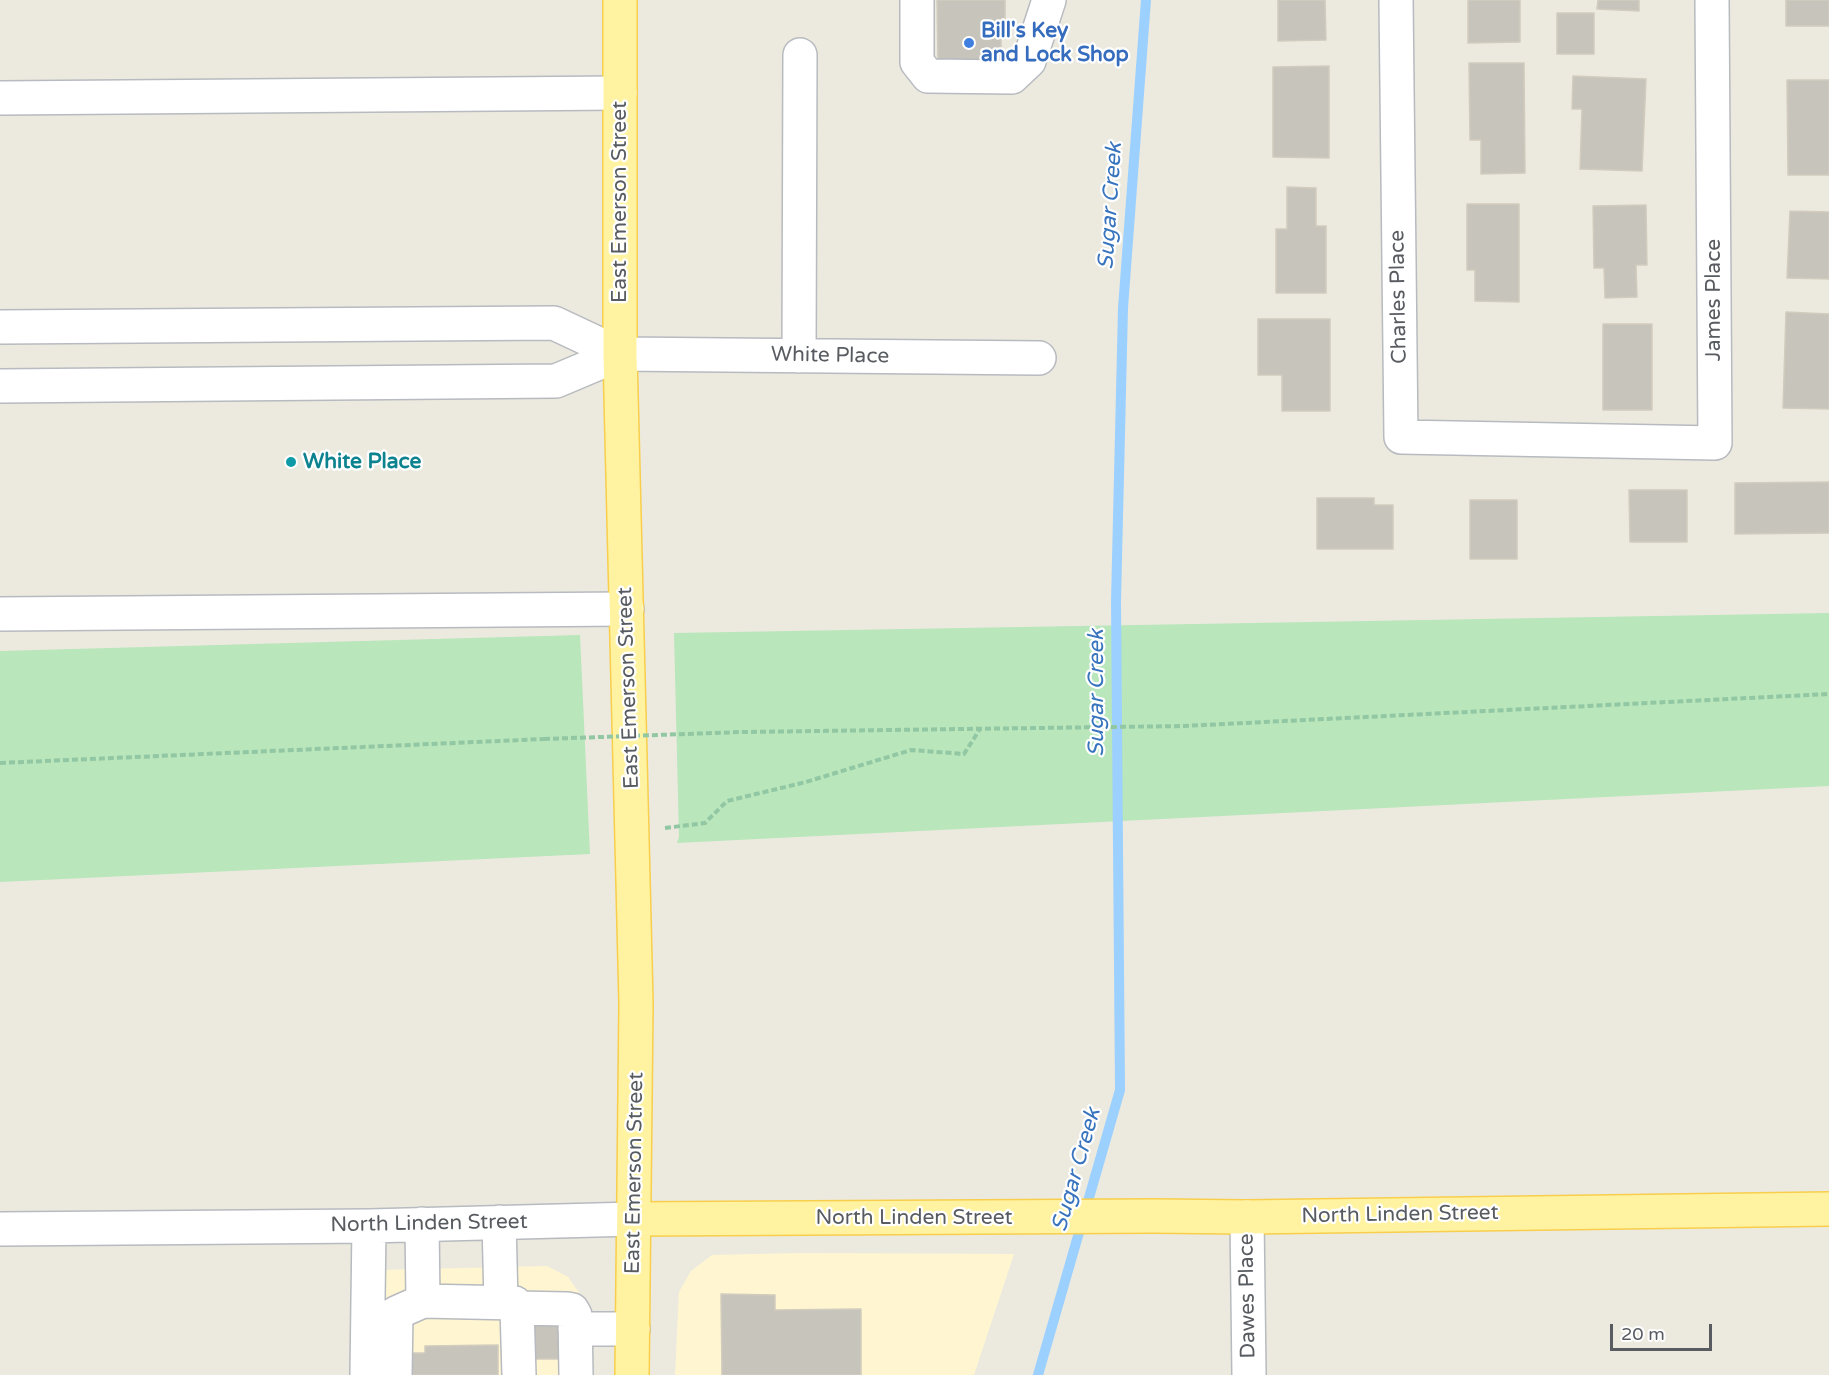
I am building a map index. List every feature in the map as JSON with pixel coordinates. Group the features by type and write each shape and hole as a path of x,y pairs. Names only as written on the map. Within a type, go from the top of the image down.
{"main road":[{"name":"East Emerson Street","path":"620,0 620,354 636,1003 632,1375"},
{"name":"North Linden Street","path":"633,1219 1247,1217 1829,1209"}],"street":[{"path":"917,0 917,62 928,76 1012,77 1029,61 1049,0"},
{"name":"Charles Place","path":"1396,0 1401,437 1558,440"},
{"name":"James Place","path":"1558,440 1716,443 1712,0"},
{"path":"799,356 800,55"},
{"path":"0,98 620,93"},
{"name":"White Place","path":"0,327 554,323 620,354"},
{"name":"White Place","path":"0,386 556,381 620,354 1039,358"},
{"path":"0,614 627,609"},
{"name":"Dawes Place","path":"1247,1217 1249,1375"},
{"name":"North Linden Street","path":"0,1229 369,1226 633,1219"},
{"path":"499,1222 519,1375"},
{"path":"422,1224 423,1301"},
{"path":"367,1375 369,1226"},
{"path":"395,1375 396,1313 423,1301 572,1310 575,1315 576,1375"},
{"path":"575,1329 633,1329"}],"path":[{"path":"0,763 742,732 1184,726 1829,694"},
{"path":"633,834 673,826 705,823 727,801 806,782 911,750 964,754 981,728"}],"shaded area":[{"path":"1014,1254 974,1375 675,1375 679,1292 691,1271 712,1255"},
{"path":"547,1266 568,1277 587,1304 584,1375 380,1375 380,1270"}],"green space":[{"path":"1829,613 1829,786 677,843 679,837 674,633"},
{"path":"580,635 590,854 0,882 0,651"}],"building":[{"name":"Bill's Key and Lock Shop","path":"937,0 1005,0 1005,27 1001,27 1001,60 938,60"},
{"path":"1278,0 1325,0 1326,40 1278,41"},
{"path":"1468,0 1520,0 1520,42 1468,43"},
{"path":"1598,0 1639,0 1639,11 1597,9"},
{"path":"1786,0 1829,0 1829,26 1786,26"},
{"path":"1557,13 1594,13 1594,54 1557,54"},
{"path":"1469,63 1524,63 1525,173 1481,174 1481,140 1470,140"},
{"path":"1329,66 1329,158 1273,157 1273,67"},
{"path":"1573,76 1646,79 1642,171 1580,169 1582,109 1572,109"},
{"path":"1787,80 1829,80 1829,175 1788,175"},
{"path":"1287,187 1316,188 1316,226 1326,226 1326,293 1276,293 1276,229 1287,229"},
{"path":"1467,204 1519,204 1519,302 1475,301 1475,270 1467,270"},
{"path":"1646,205 1647,265 1636,265 1637,297 1605,298 1604,268 1594,268 1593,206"},
{"path":"1790,211 1829,212 1829,279 1787,278"},
{"path":"1786,312 1829,314 1829,409 1783,408"},
{"path":"1258,319 1330,319 1330,411 1282,411 1282,375 1258,375"},
{"path":"1603,324 1652,324 1652,410 1603,410"},
{"path":"1829,482 1829,533 1735,534 1735,483"},
{"path":"1629,490 1687,490 1687,542 1630,542"},
{"path":"1317,498 1374,498 1374,505 1393,505 1393,549 1317,549"},
{"path":"1470,500 1517,500 1517,559 1470,559"},
{"path":"721,1294 775,1295 775,1310 861,1309 861,1375 722,1375"},
{"path":"568,1323 569,1359 533,1359 533,1324"},
{"path":"498,1345 498,1375 411,1375 410,1353 425,1353 425,1346"}],"waterway":[{"name":"Sugar Creek","path":"1038,1375 1120,1090 1116,601 1123,308 1146,0"}],"place":[{"name":"Bill's Key and Lock Shop","path":"969,43"},
{"name":"White Place","path":"291,462"}]}
